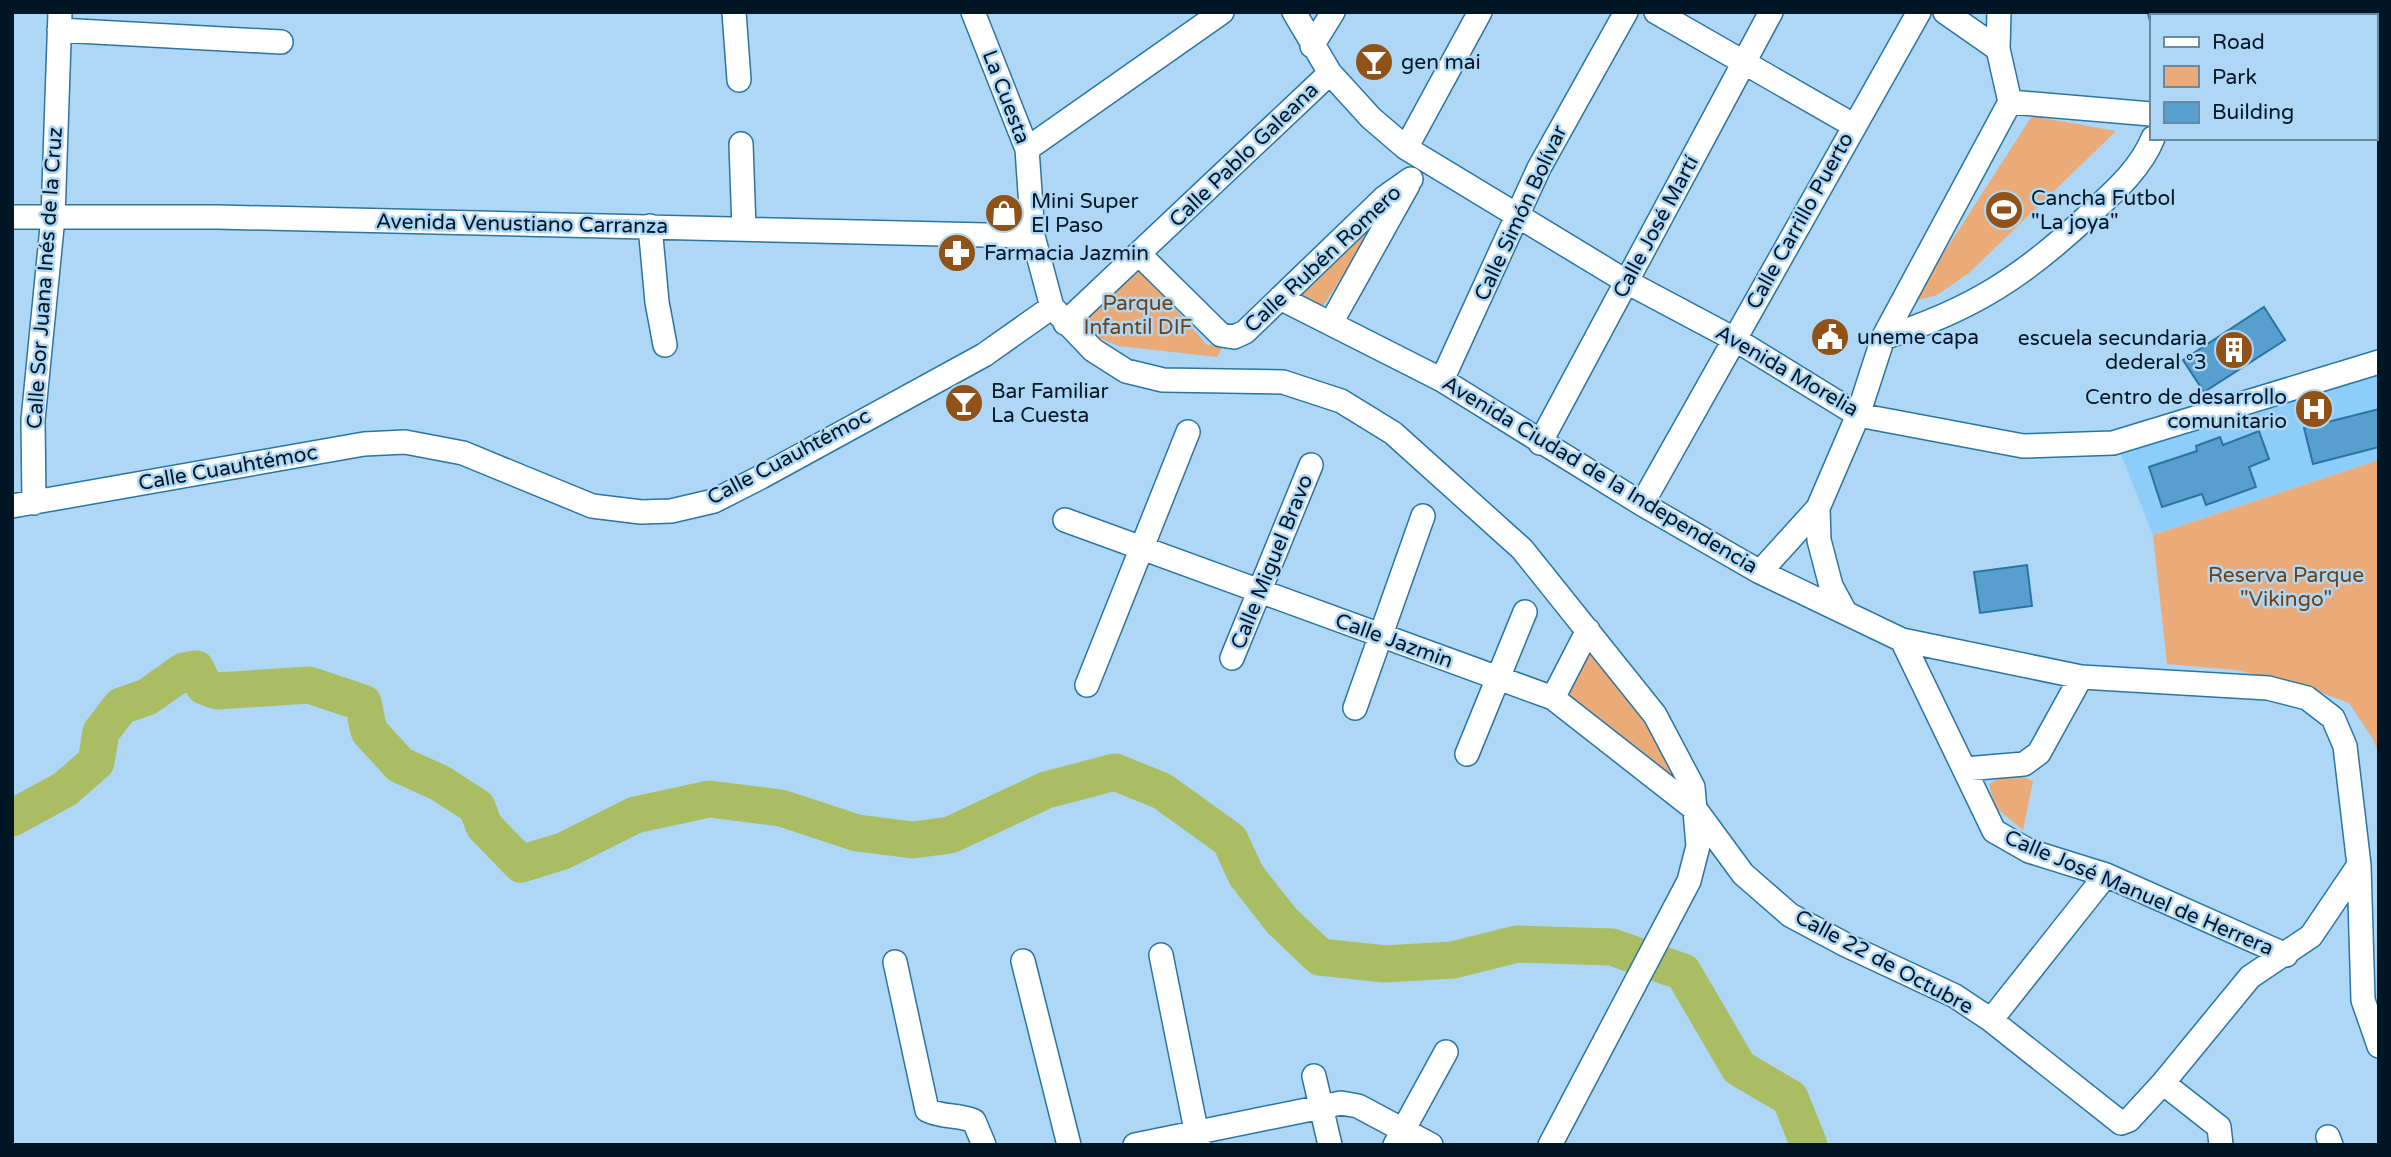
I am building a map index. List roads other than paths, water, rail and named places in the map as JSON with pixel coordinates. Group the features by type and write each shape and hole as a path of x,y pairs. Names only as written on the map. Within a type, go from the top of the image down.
{"street":[{"path":"734,12 739,80"},
{"name":"La Cuesta","path":"973,12 1027,149 1032,236 1058,315"},
{"path":"1027,149 1222,12"},
{"name":"Avenida Morelia","path":"1294,12 1330,73 1371,118 1416,153 1627,282 1735,340 1858,415 2023,446 2113,443 2379,362"},
{"path":"1312,46 1333,12"},
{"path":"1331,323 1411,179 1416,153 1480,12"},
{"name":"Calle Simón Bolívar","path":"1442,380 1502,254 1539,168 1626,12"},
{"path":"1656,12 1853,125"},
{"name":"Calle José Martí","path":"1540,443 1771,12"},
{"name":"Calle Carrillo Puerto","path":"1642,504 1919,12"},
{"path":"1945,12 1968,20 1998,49"},
{"path":"1760,572 1818,509 1858,415 1883,338 2010,102 1998,49 1998,12"},
{"path":"59,21 281,42"},
{"name":"Calle Sor Juana Inés de la Cruz","path":"23,504 53,217 59,21"},
{"name":"Calle Pablo Galeana","path":"1058,315 1140,255 1330,73"},
{"path":"2010,102 2150,114"},
{"path":"1883,338 1933,323 1997,290 2057,246 2118,189 2148,150 2152,140"},
{"path":"741,144 744,229"},
{"name":"Calle Rubén Romero","path":"1140,255 1221,335 1234,337 1245,332 1384,198 1411,179"},
{"name":"Avenida Venustiano Carranza","path":"12,216 650,226 1032,236"},
{"path":"650,226 657,302 666,345"},
{"name":"Avenida Ciudad de la Independencia","path":"1280,298 1442,380 1540,443 1591,470 1642,504 1760,572 1902,640 2081,677 2267,688 2307,698 2333,718 2345,746 2359,865 2363,1000 2379,1046"},
{"path":"1058,315 1093,350 1126,371 1163,380 1283,382 1341,401 1393,433 1522,549 1655,715 1693,787 1698,846 1689,881 1673,917 1550,1145"},
{"name":"Calle Cuauhtémoc","path":"23,504 365,444 405,442 463,453 592,506 641,512 671,511 714,501 1058,315"},
{"path":"1087,685 1188,432"},
{"name":"Calle Miguel Bravo","path":"1232,658 1311,465"},
{"path":"1818,509 1819,540 1831,586 1844,610"},
{"path":"1355,708 1423,516"},
{"name":"Calle Jazmin","path":"1065,520 1142,551 1553,698 1696,810"},
{"path":"1467,754 1496,677 1525,612"},
{"path":"1553,698 1588,630"},
{"name":"Calle José Manuel de Herrera","path":"1902,640 1994,831 2029,851 2106,875 2287,955"},
{"path":"1965,769 2024,764 2039,753 2081,677"},
{"name":"Calle 22 de Octubre","path":"1696,810 1743,874 1790,915 1846,945 1955,996 1992,1020 2121,1123 2129,1120 2163,1083"},
{"path":"2221,1145 2219,1127 2163,1083 2250,977 2287,955 2311,936 2359,865"},
{"path":"1992,1020 2106,875"},
{"path":"1161,955 1198,1138"},
{"path":"1023,961 1069,1145"},
{"path":"895,962 927,1110 939,1116 958,1114 974,1121 984,1145"},
{"path":"1400,1137 1446,1052"},
{"path":"1314,1076 1323,1105 1330,1145"},
{"path":"1135,1145 1198,1138 1323,1105 1358,1106 1400,1137 1431,1145"}],"waterway":[{"path":"12,818 65,789 96,762 101,732 121,706 147,697 184,671 196,669 204,686 217,691 309,685 363,703 369,731 400,765 440,783 477,807 484,826 521,864 563,851 635,815 709,799 781,808 857,833 913,840 950,835 1046,790 1115,772 1162,791 1230,840 1246,875 1282,921 1320,957 1385,964 1453,960 1517,944 1612,947 1683,972 1739,1068 1790,1098 1809,1145"}],"place":[{"name":"gen mai","path":"1374,62"},
{"name":"Cancha Futbol \"La joya\"","path":"2004,210"},
{"name":"Mini Super El Paso","path":"1004,213"},
{"name":"Farmacia Jazmin","path":"957,253"},
{"name":"uneme capa","path":"1830,337"},
{"name":"escuela secundaria dederal °3","path":"2234,350"},
{"name":"Bar Familiar La Cuesta","path":"964,403"},
{"name":"Centro de desarrollo comunitario","path":"2314,409"}],"park label":[{"name":"Parque Infantil DIF","path":"1138,315"},
{"name":"Reserva Parque \"Vikingo\"","path":"2286,587"}]}
